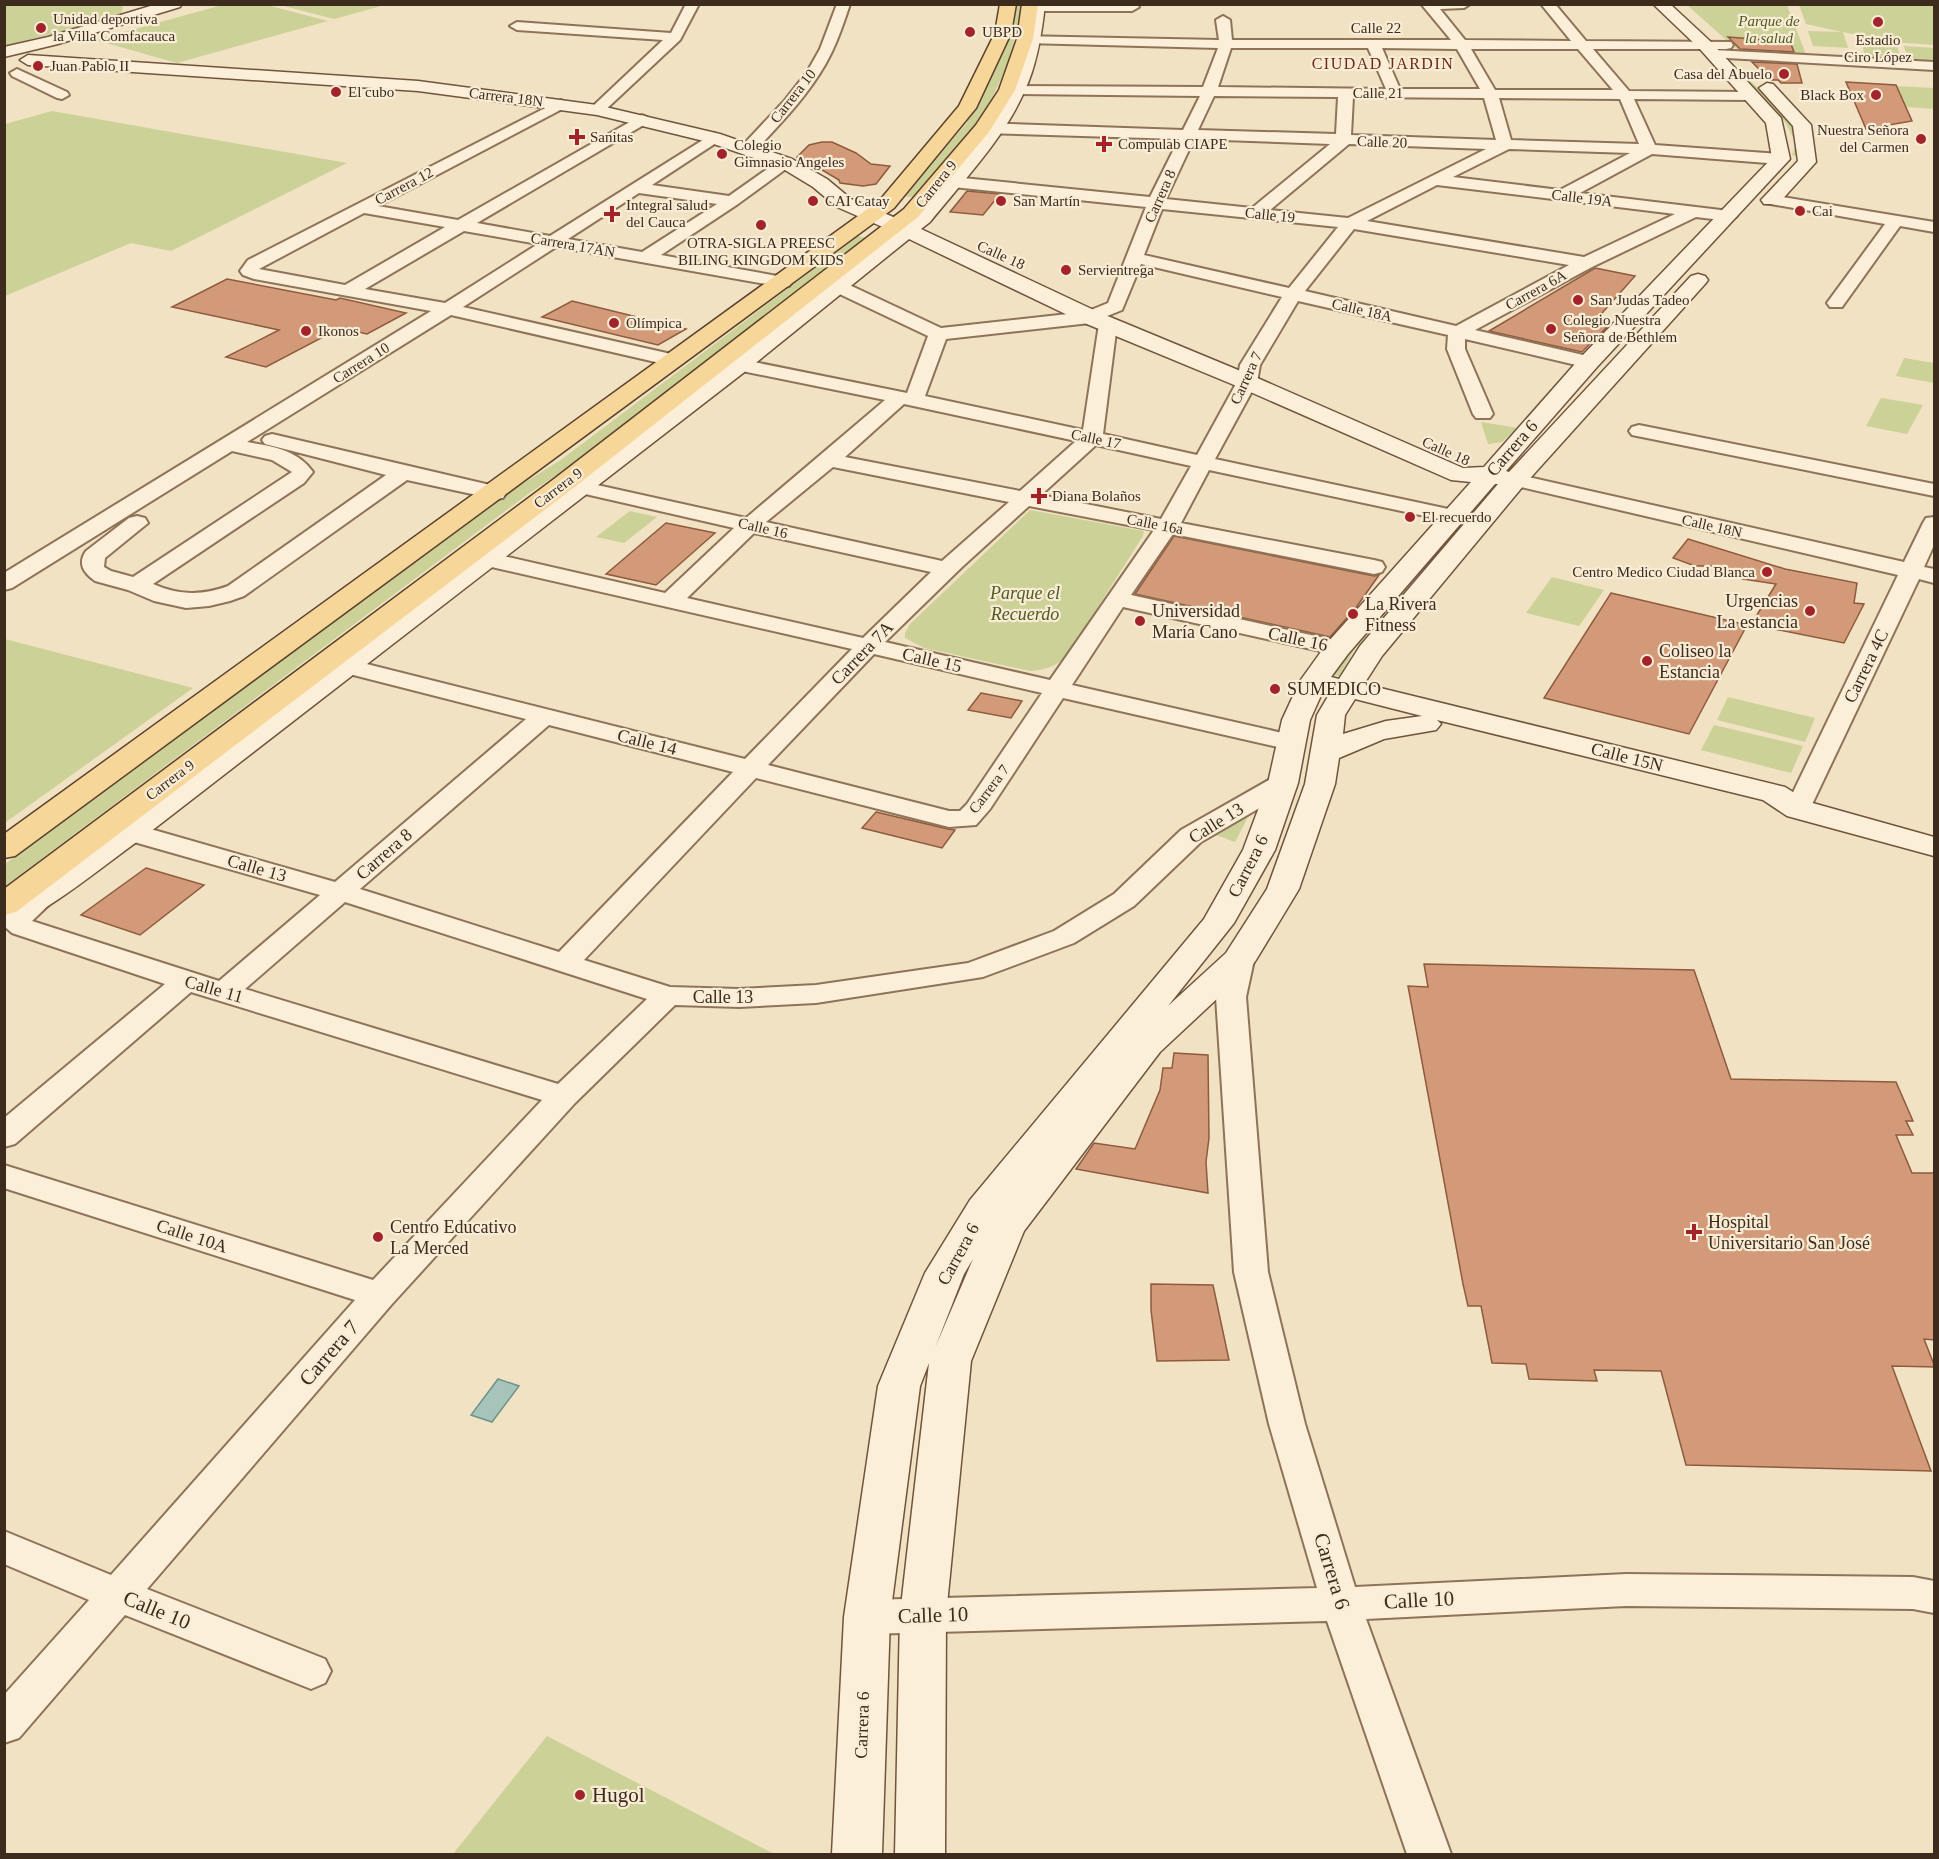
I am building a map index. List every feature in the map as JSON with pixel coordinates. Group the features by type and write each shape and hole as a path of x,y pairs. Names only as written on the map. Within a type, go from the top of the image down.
{"main road":[{"path":"16,68 41,50 58,42 175,4"},
{"path":"4,52 58,42 194,4"},
{"name":"Carrera 9","path":"4,849 488,491 853,227 899,218 967,108 1003,33 1008,4"},
{"name":"Carrera 6","path":"1660,4 1721,50"},
{"name":"Carrera 6","path":"920,1854 923,1615 950,1361 1007,1226 1148,1044 1239,960 1283,889 1320,784 1331,715 1326,692 1338,648 1453,516 1505,469 1808,162 1802,125 1721,50 1678,4"},
{"path":"4,917 73,873 130,832 337,664 387,633 477,556 579,487 738,365 880,250 899,218 953,182 989,128 1012,90 1029,39 1033,6"},
{"name":"Carrera 18N","path":"4,52 16,68 148,67 418,86 597,110 748,148 786,163 820,183 843,203"},
{"name":"Carrera 6","path":"857,1854 867,1617 899,1386 945,1274 984,1209 1218,923 1259,850 1283,783 1290,742 1326,692 1370,652 1505,469 1589,362 1781,159 1775,122 1753,81"},
{"name":"Carrera 9","path":"4,905 337,664 397,608 477,556 563,484 899,218 989,128"},
{"name":"Calle 18","path":"820,183 899,218 1075,288"},
{"name":"Calle 18","path":"843,203 899,218 941,247 1103,311 1249,374 1448,452 1480,454 1505,469"},
{"path":"880,250 903,244 941,247"},
{"name":"Calle 18","path":"1249,374 1460,474 1505,469"},
{"path":"387,633 397,608"},
{"path":"1326,692 1426,724 1766,809 1798,809"},
{"name":"Calle 15N","path":"1326,692 1774,793 1798,809 1935,847"},
{"path":"1325,754 1343,743 1364,735 1426,724"}],"street":[{"path":"597,110 675,37 693,4"},
{"name":"Carrera 10","path":"748,148 788,105 814,72 844,4"},
{"path":"1429,5 1464,4"},
{"path":"1547,4 1625,95 1649,149 1564,195"},
{"path":"1429,5 1462,45 1490,94 1505,145"},
{"path":"1033,6 1132,7"},
{"name":"Carrera 8","path":"1103,311 1136,258 1155,204 1209,92 1226,44 1223,20"},
{"path":"517,26 675,37"},
{"name":"Calle 22","path":"1029,39 1226,44 1584,45 1721,50 1935,66"},
{"path":"1373,45 1395,93"},
{"path":"16,68 62,95"},
{"name":"Calle 21","path":"1012,90 1625,95 1753,81"},
{"path":"1256,213 1343,141 1346,93"},
{"name":"Carrera 12","path":"346,292 249,271 254,264 561,104"},
{"path":"346,292 642,120"},
{"name":"Calle 20","path":"989,128 1649,149 1781,159"},
{"name":"Carrera 10","path":"4,583 113,517 245,443 714,138"},
{"name":"Carrera 7","path":"967,819 977,809 1168,526 1293,294 1350,223 1505,145"},
{"path":"645,258 786,163"},
{"name":"Calle 19A","path":"1434,180 1729,216"},
{"name":"Calle 19","path":"953,182 1350,223 1586,263"},
{"path":"637,188 732,201"},
{"path":"1771,200 1935,227"},
{"name":"Carrera 17AN","path":"363,208 778,281"},
{"name":"Carrera 6A","path":"1458,332 1586,263 1693,212"},
{"path":"1836,303 1895,222"},
{"name":"Calle 18A","path":"1136,258 1589,362"},
{"path":"837,286 938,334 1103,311 1092,438"},
{"path":"346,292 448,309 669,359"},
{"path":"1458,332 1455,340 1456,349 1483,414"},
{"path":"670,601 750,525 907,398 938,334"},
{"name":"Calle 17","path":"738,365 907,398 1453,516"},
{"path":"1639,431 1935,490"},
{"name":"Carrera 7A","path":"563,964 868,646 946,569 1027,499 1092,438"},
{"path":"403,473 236,591 206,602 180,601 103,576 93,569 94,556 245,443 403,473 488,491"},
{"path":"136,585 303,472 297,465 285,458 245,443"},
{"name":"Calle 16a","path":"829,460 1374,567"},
{"name":"Calle 18N","path":"1505,469 1924,573"},
{"name":"Calle 16","path":"579,487 946,569"},
{"path":"113,517 137,523"},
{"name":"Carrera 4C","path":"1798,809 1924,573 1935,523"},
{"name":"Calle 15","path":"477,556 1290,742"},
{"name":"Calle 16","path":"1117,599 1338,648"},
{"name":"Calle 14","path":"337,664 949,819 967,819"},
{"name":"Carrera 8","path":"224,992 544,716"},
{"name":"Calle 13","path":"130,832 340,892 668,996 739,998 816,994 973,971 1064,937 1124,900 1191,836 1283,783"},
{"name":"Calle 11","path":"73,873 18,917 16,922 22,927 41,934 186,981 564,1096"},
{"name":"Carrera 6","path":"1239,960 1231,997 1251,1272 1287,1424 1341,1604 1429,1854"},
{"path":"4,1136 186,981"},
{"name":"Carrera 7","path":"4,1725 380,1295 564,1096 668,996"},
{"name":"Calle 10A","path":"4,1176 380,1295"},
{"name":"Calle 10","path":"4,1546 117,1595 311,1671"},
{"name":"Calle 10","path":"867,1617 1341,1604 1626,1590 1913,1593 1935,1597"}],"green space":[{"name":"Unidad deportiva la Villa Comfacauca","path":"122,4 120,16 5,46 4,5"},
{"path":"226,4 267,5 328,21 177,63 95,40"},
{"path":"280,5 385,5 334,19"},
{"path":"1014,5 1021,5 1015,36 1006,66 986,109 964,142 916,198 904,196 966,124 1010,36"},
{"name":"Parque de la salud","path":"1687,5 1787,5 1807,57 1741,53"},
{"name":"Estadio Ciro López","path":"1799,5 1934,5 1934,45 1891,42 1843,32 1848,48 1813,46 1808,31 1842,32 1806,24"},
{"path":"1862,43 1897,45 1901,60 1865,58"},
{"path":"1904,46 1934,48 1934,62 1908,61"},
{"path":"1720,55 1723,55 1794,122 1802,144 1796,156 1792,155 1796,143 1785,122"},
{"path":"1896,86 1934,88 1934,109 1906,107"},
{"path":"52,111 347,163 171,251 131,243 5,296 5,124"},
{"path":"858,236 868,238 578,461 528,494 5,886 5,864 513,490 562,459"},
{"path":"1904,358 1934,363 1934,383 1896,376"},
{"path":"1881,398 1923,405 1907,434 1866,426"},
{"path":"1481,422 1518,428 1502,442 1488,444"},
{"name":"Parque el Recuerdo","path":"1030,510 1144,531 1067,656 1050,667 1030,671 924,648 905,638 910,624"},
{"path":"630,511 657,517 624,543 596,537"},
{"path":"1442,535 1449,538 1354,650 1339,676 1332,675"},
{"path":"1552,577 1604,590 1579,626 1526,613"},
{"path":"5,639 193,688 6,822"},
{"path":"1728,697 1815,718 1805,742 1717,720"},
{"path":"1714,725 1803,746 1791,773 1701,750"},
{"path":"1250,813 1235,842 1213,834"},
{"name":"Hugol","path":"547,1736 774,1854 453,1854"}],"water":[{"path":"498,1379 519,1386 492,1422 471,1415"}],"building":[{"path":"1728,37 1779,41 1791,44 1794,52 1740,49"},
{"name":"Casa del Abuelo","path":"1752,62 1797,64 1802,83 1781,83 1778,80 1770,80"},
{"path":"1846,82 1896,85 1912,121 1866,129"},
{"path":"832,142 856,153 871,164 890,166 876,184 863,186 840,183 821,167 797,157 809,145"},
{"path":"967,191 1000,194 983,215 950,212"},
{"name":"Colegio Nuestra Señora de Bethlem","path":"1595,268 1635,276 1595,321 1610,324 1582,352 1489,331"},
{"path":"227,279 336,300 340,298 406,313 367,334 340,328 266,367 226,357 279,330 172,307"},
{"name":"Olímpica","path":"572,301 686,329 658,345 542,317"},
{"path":"666,523 715,533 656,585 606,574"},
{"path":"1174,536 1374,576 1379,575 1355,609 1330,637 1135,594"},
{"path":"1688,539 1785,569 1857,583 1854,603 1864,604 1844,643 1774,629 1755,618 1776,584 1743,579 1718,566 1695,566 1673,558"},
{"name":"Coliseo la Estancia","path":"1611,593 1747,625 1689,734 1544,698"},
{"path":"981,693 1022,701 1011,718 968,710"},
{"path":"876,812 955,830 942,848 862,828"},
{"path":"146,868 204,885 140,935 81,915"},
{"name":"Hospital Universitario San José","path":"1424,964 1694,970 1731,1079 1896,1082 1913,1121 1906,1121 1913,1135 1896,1135 1912,1173 1935,1173 1935,1340 1924,1339 1935,1367 1892,1366 1931,1471 1686,1465 1661,1371 1594,1370 1597,1381 1529,1379 1526,1364 1492,1363 1481,1306 1468,1306 1463,1284 1408,986 1428,987"},
{"path":"1174,1053 1208,1055 1209,1138 1206,1162 1208,1193 1076,1169 1094,1143 1135,1149 1160,1090 1163,1068 1172,1068"},
{"path":"1151,1284 1213,1285 1229,1360 1157,1361 1151,1310"}],"place":[{"name":"Estadio Ciro López","path":"1878,22"},
{"name":"Unidad deportiva la Villa Comfacauca","path":"41,28"},
{"name":"UBPD","path":"970,32"},
{"name":"Juan Pablo II","path":"38,66"},
{"name":"Casa del Abuelo","path":"1784,74"},
{"name":"El cubo","path":"336,92"},
{"name":"Black Box","path":"1876,95"},
{"name":"Sanitas","path":"577,137"},
{"name":"Nuestra Señora del Carmen","path":"1921,139"},
{"name":"Compulab CIAPE","path":"1104,144"},
{"name":"Colegio Gimnasio Angeles","path":"722,154"},
{"name":"CAI Catay","path":"813,201"},
{"name":"San Martín","path":"1001,201"},
{"name":"Cai","path":"1800,211"},
{"name":"Integral salud del Cauca","path":"612,214"},
{"name":"OTRA-SIGLA PREESC BILING KINGDOM KIDS","path":"761,225"},
{"name":"Servientrega","path":"1066,270"},
{"name":"San Judas Tadeo","path":"1578,300"},
{"name":"Olímpica","path":"614,323"},
{"name":"Colegio Nuestra Señora de Bethlem","path":"1551,329"},
{"name":"Ikonos","path":"306,331"},
{"name":"Diana Bolaños","path":"1039,496"},
{"name":"El recuerdo","path":"1410,517"},
{"name":"Centro Medico Ciudad Blanca","path":"1767,572"},
{"name":"Urgencias La estancia","path":"1810,611"},
{"name":"La Rivera Fitness","path":"1353,614"},
{"name":"Universidad María Cano","path":"1140,621"},
{"name":"Coliseo la Estancia","path":"1647,661"},
{"name":"SUMEDICO","path":"1275,689"},
{"name":"Hospital Universitario San José","path":"1694,1232"},
{"name":"Centro Educativo La Merced","path":"378,1237"},
{"name":"Hugol","path":"580,1795"}],"district":[{"name":"CIUDAD JARDIN","path":"1383,63"}]}
